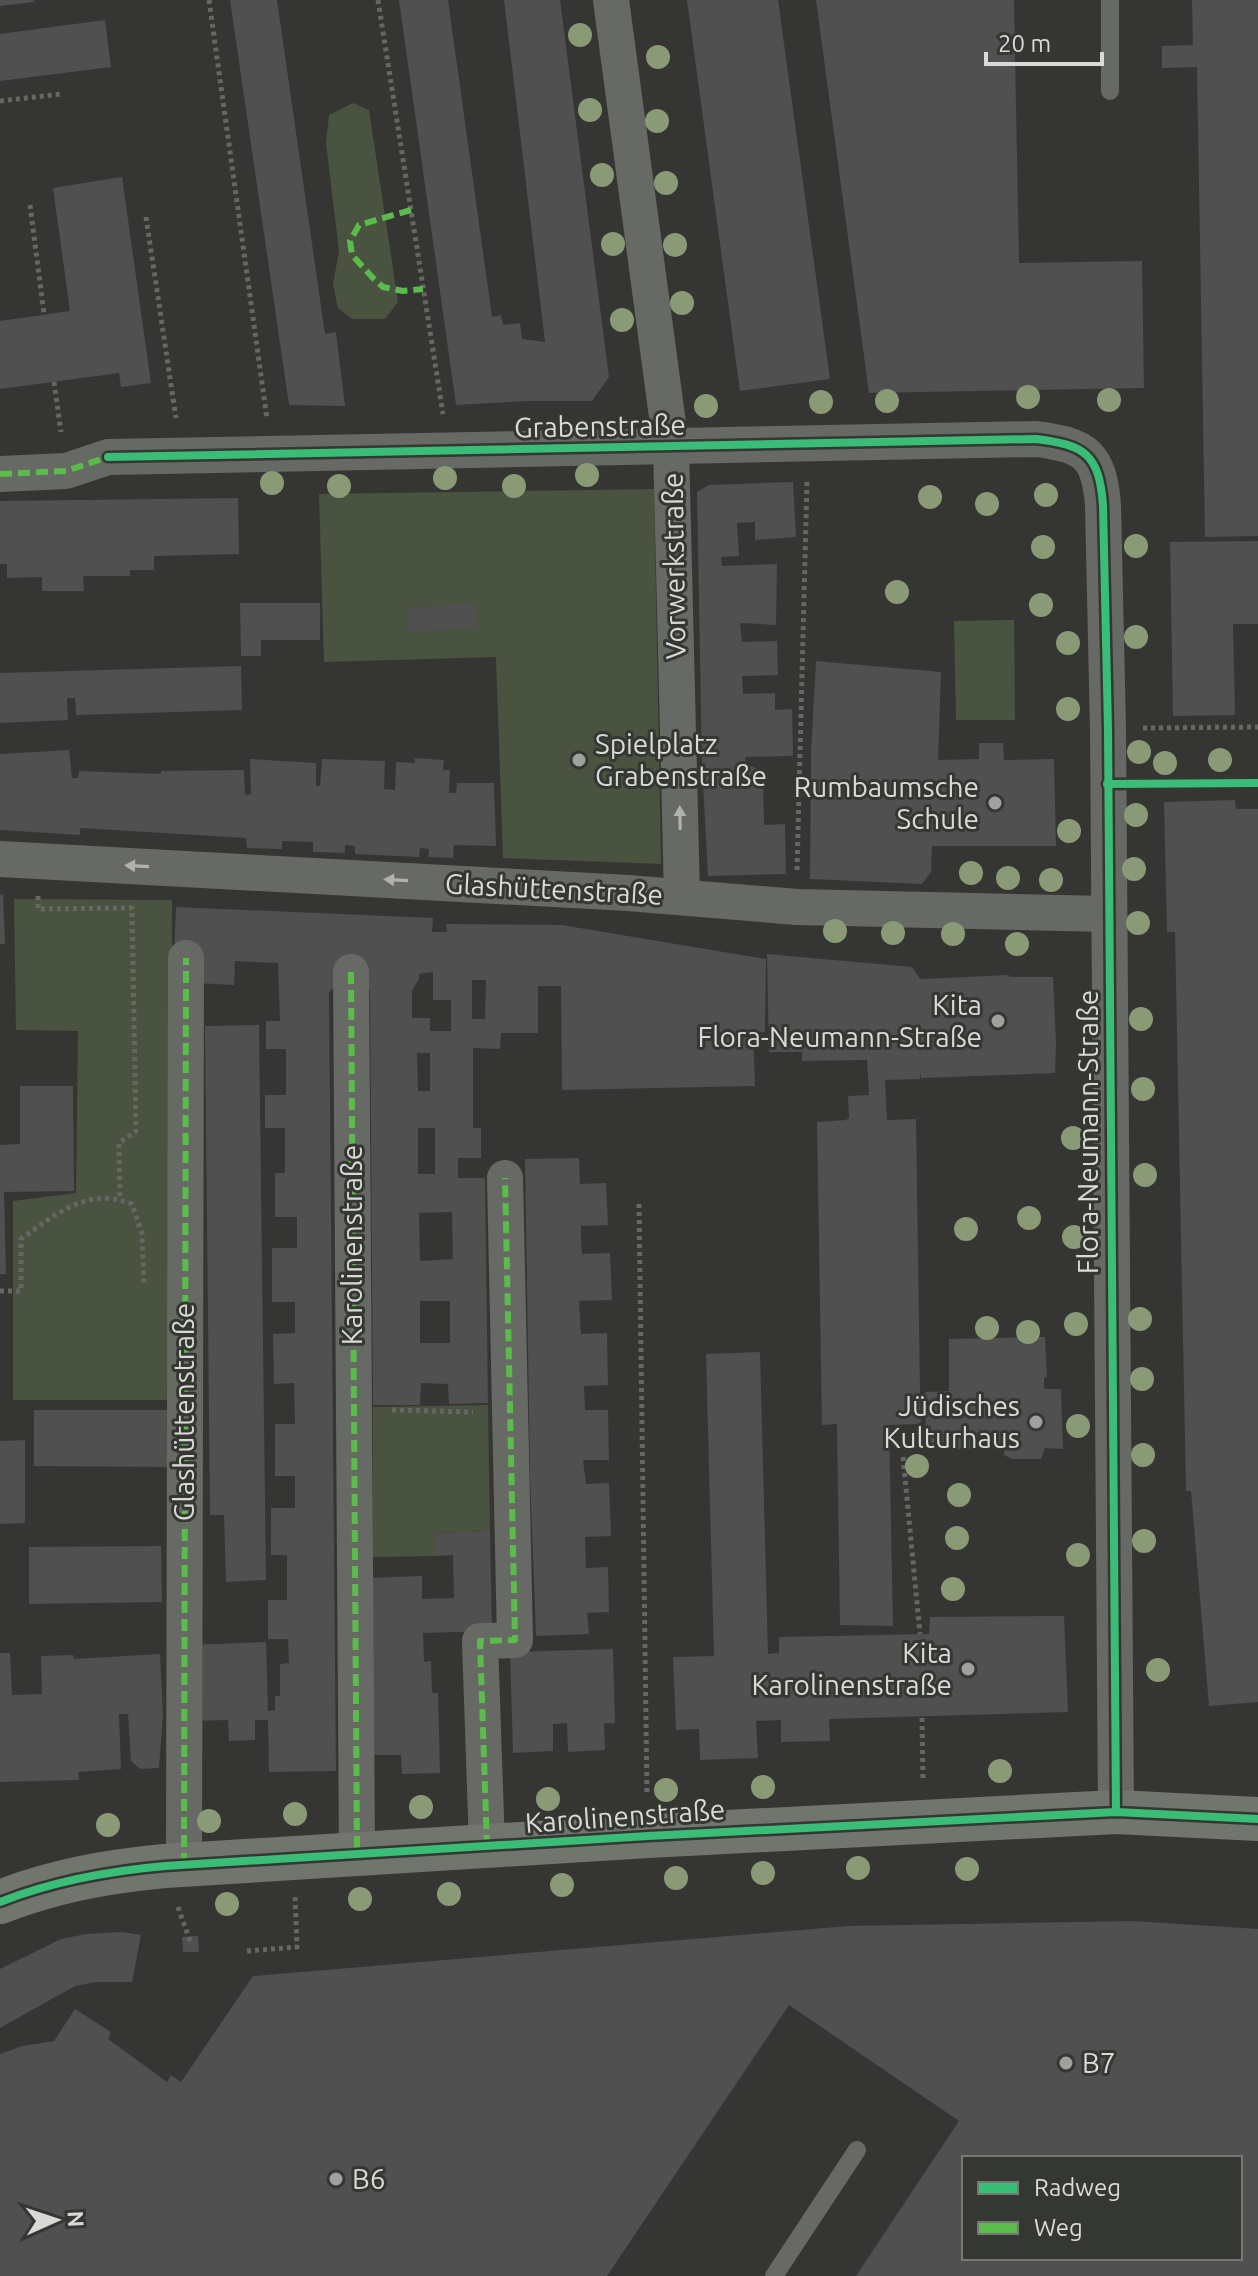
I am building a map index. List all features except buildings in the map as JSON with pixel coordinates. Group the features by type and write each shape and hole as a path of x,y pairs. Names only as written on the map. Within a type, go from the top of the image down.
{"main road":[{"name":"Karolinenstraße","path":"0,1902 95,1875 184,1865 648,1836 1116,1812 1258,1819"}],"street":[{"name":"Vorwerkstraße","path":"611,0 671,446 682,896"},
{"name":"Grabenstraße","path":"0,474 66,471 108,457 1036,439 1068,443 1088,456"},
{"name":"Flora-Neumann-Straße","path":"1088,456 1101,477 1108,729 1116,1812"},
{"name":"Glashüttenstraße","path":"0,859 682,896 797,907 1108,914"},
{"name":"Glashüttenstraße","path":"184,1865 186,958"},
{"name":"Karolinenstraße","path":"351,972 357,1855"},
{"name":"Karolinenstraße","path":"487,1847 480,1641 515,1640 505,1178"}],"lane":[{"path":"1110,0 1110,91"},
{"path":"774,2276 857,2150"}],"path":[{"path":"209,0 272,454"},
{"path":"378,0 448,450"},
{"path":"0,101 61,94"},
{"path":"30,205 44,314"},
{"path":"146,217 182,455"},
{"path":"54,382 66,471"},
{"path":"797,907 808,444"},
{"path":"1108,729 1258,727"},
{"path":"39,861 38,909 132,908 136,1131 119,1143 120,1199"},
{"path":"0,1291 21,1291 21,1239 60,1209 77,1202 120,1199 132,1204 142,1234 145,1289"},
{"path":"639,1204 648,1836"},
{"path":"353,1407 510,1412"},
{"path":"903,1457 920,1634"},
{"path":"922,1718 924,1821"},
{"path":"247,1951 297,1947 293,1859"}],"green space":[{"path":"353,103 369,110 398,302 385,319 352,319 338,308 333,284 339,251 326,143 329,115"},
{"name":"Spielplatz Grabenstraße","path":"654,489 661,864 503,858 496,657 324,662 319,494"},
{"path":"1014,620 1015,720 956,720 954,621"},
{"path":"14,899 172,900 172,1400 13,1400 13,1201 76,1193 78,1031 16,1030"},
{"path":"488,1405 490,1531 435,1533 435,1556 373,1557 373,1407"}],"marked path":[{"path":"411,210 359,225 350,241 352,255 383,287 403,291 423,289"},
{"path":"0,474 66,471 108,457"},
{"path":"184,1865 186,958"},
{"path":"351,972 357,1855"},
{"path":"487,1847 480,1641 515,1640 505,1178"}],"cycle path":[{"path":"108,457 1036,439 1078,449 1093,463 1103,505 1108,729 1116,1812"},
{"path":"1107,784 1258,783"},
{"path":"0,1902 81,1878 165,1866 648,1836 1116,1812 1258,1819"}],"place":[{"name":"Spielplatz Grabenstraße","path":"579,760"},
{"name":"Rumbaumsche Schule","path":"995,803"},
{"name":"Kita Flora-Neumann-Straße","path":"998,1021"},
{"name":"Jüdisches Kulturhaus","path":"1036,1422"},
{"name":"Kita Karolinenstraße","path":"968,1669"},
{"name":"B7","path":"1066,2063"},
{"name":"B6","path":"336,2179"}]}
